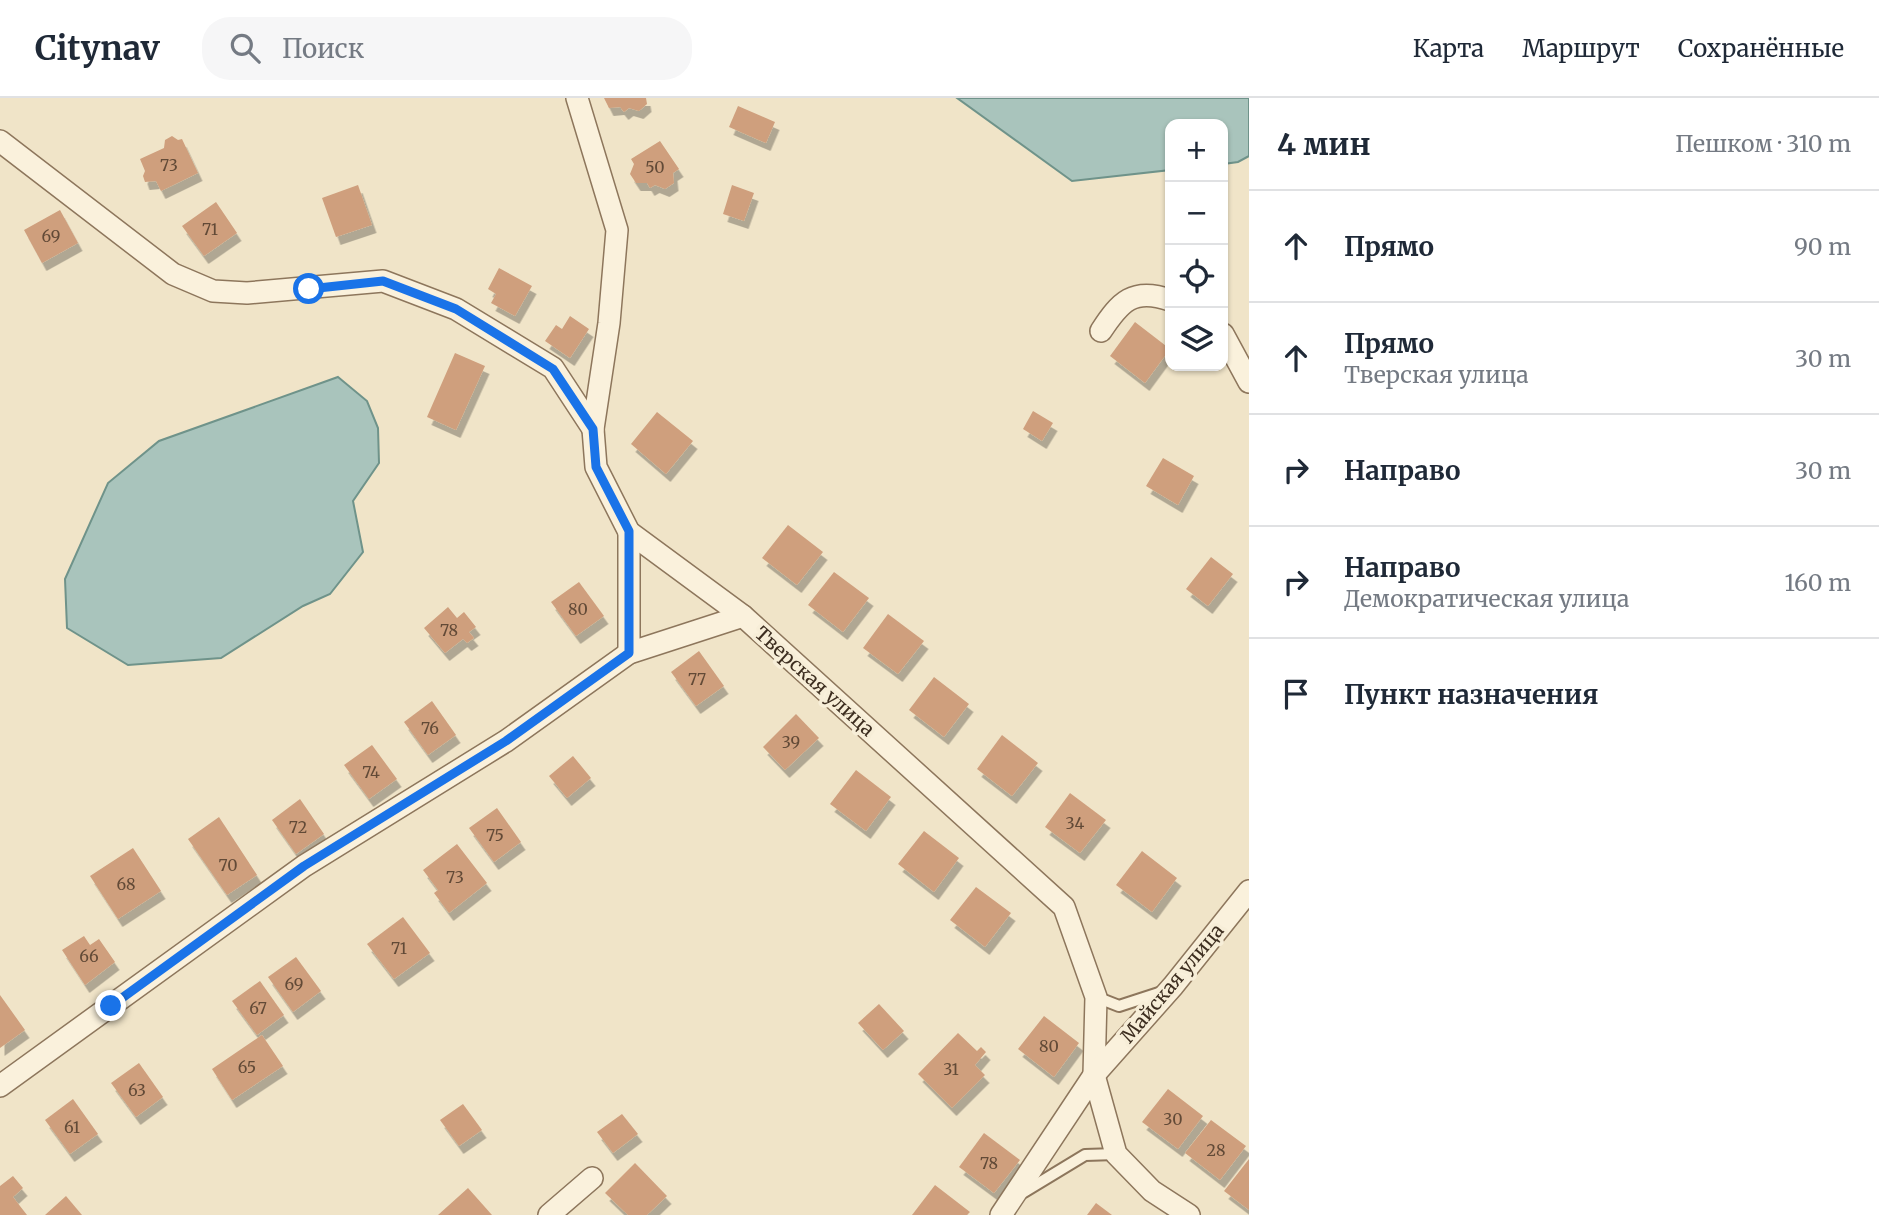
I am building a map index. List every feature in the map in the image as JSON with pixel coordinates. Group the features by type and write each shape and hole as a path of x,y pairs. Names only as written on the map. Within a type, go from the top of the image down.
{"street":[{"name":"Тверская улица","path":"577,98 617,230 609,323 593,429 596,467 629,531 743,616 1064,907 1096,997 1094,1075 1116,1154 1152,1191 1189,1215"},
{"path":"0,141 173,274 213,291 260,292 383,281 456,309 553,369 593,429"},
{"path":"1101,331 1117,306 1136,295 1165,299"},
{"path":"1228,343 1249,382"},
{"path":"629,531 629,653"},
{"path":"0,1086 304,866 506,741 629,653 743,616"},
{"name":"Майская улица","path":"1004,1210 1094,1075 1173,986 1249,891"},
{"path":"549,1215 592,1178"}],"lane":[{"path":"1096,997 1119,1006 1173,986"},
{"path":"1004,1210 1037,1183 1085,1155 1116,1154"}],"water":[{"path":"957,98 1249,98 1249,156 1238,162 1228,163 1228,119 1165,119 1165,171 1072,181"},
{"path":"338,377 367,401 378,428 379,463 353,501 363,552 330,594 303,606 221,658 128,665 67,628 65,579 108,483 159,441"}],"building":[{"path":"604,98 646,98 647,104 639,111 629,108 624,112 620,107 609,108"},
{"path":"738,106 775,122 766,143 729,127"},
{"path":"172,136 178,140 182,139 198,173 161,191 156,181 145,182 145,171 140,159 164,148 165,140"},
{"path":"660,141 679,169 673,173 674,183 665,189 655,185 650,188 647,183 636,183 630,174 634,164 631,159"},
{"path":"358,185 372,225 336,237 322,198"},
{"path":"732,185 754,193 744,221 723,214"},
{"path":"216,202 237,233 204,256 182,226"},
{"path":"60,210 78,243 42,263 24,230"},
{"path":"499,268 532,286 515,316 491,303 496,294 488,289"},
{"path":"570,316 589,329 570,358 545,341 556,325 562,329"},
{"path":"1135,322 1165,345 1165,356 1145,383 1110,356"},
{"path":"455,353 485,366 456,430 427,417"},
{"path":"1033,411 1053,423 1042,441 1023,429"},
{"path":"657,412 693,441 666,474 631,444"},
{"path":"1163,458 1194,476 1178,505 1146,486"},
{"path":"788,525 823,552 797,585 762,558"},
{"path":"1211,557 1233,574 1208,606 1186,589"},
{"path":"834,572 869,598 843,632 808,605"},
{"path":"579,582 604,616 576,636 551,602"},
{"path":"448,607 457,618 464,612 476,627 469,632 474,638 467,643 463,639 445,653 424,628"},
{"path":"888,614 924,641 898,674 863,648"},
{"path":"699,651 724,686 696,706 671,672"},
{"path":"934,677 969,704 944,737 909,710"},
{"path":"432,701 456,735 428,755 404,722"},
{"path":"796,714 819,738 785,770 763,747"},
{"path":"1002,735 1038,763 1012,796 977,769"},
{"path":"372,745 397,779 369,799 344,765"},
{"path":"573,756 591,778 567,798 549,776"},
{"path":"856,770 891,797 866,831 830,804"},
{"path":"1070,793 1106,820 1080,853 1045,827"},
{"path":"300,799 324,834 296,854 272,820"},
{"path":"497,808 521,842 494,862 469,828"},
{"path":"219,817 257,875 227,895 188,839"},
{"path":"924,831 959,858 934,892 898,864"},
{"path":"457,844 487,883 449,913 434,893 438,890 423,870"},
{"path":"133,848 161,891 118,919 90,876"},
{"path":"1142,851 1177,878 1152,912 1116,885"},
{"path":"976,887 1011,913 985,947 950,920"},
{"path":"403,917 430,953 394,979 367,944"},
{"path":"84,936 90,945 99,939 115,962 85,985 62,950"},
{"path":"296,957 321,991 293,1012 268,977"},
{"path":"260,981 284,1015 257,1035 232,1001"},
{"path":"0,995 25,1030 0,1048"},
{"path":"879,1004 904,1031 883,1050 858,1023"},
{"path":"1044,1016 1079,1043 1054,1077 1018,1049"},
{"path":"958,1033 977,1051 981,1047 986,1052 975,1065 985,1075 952,1108 918,1074"},
{"path":"262,1035 283,1066 232,1100 212,1069"},
{"path":"139,1063 163,1097 136,1117 111,1083"},
{"path":"1168,1089 1203,1116 1178,1149 1142,1122"},
{"path":"73,1099 98,1134 70,1154 45,1120"},
{"path":"463,1104 482,1130 459,1146 440,1120"},
{"path":"622,1114 638,1134 613,1153 597,1132"},
{"path":"1211,1120 1246,1146 1220,1180 1185,1153"},
{"path":"984,1133 1020,1160 994,1193 959,1167"},
{"path":"1249,1159 1249,1210 1224,1191"},
{"path":"635,1163 667,1196 647,1215 628,1215 605,1193"},
{"path":"13,1176 23,1188 13,1197 27,1215 0,1215 0,1186"},
{"path":"935,1185 970,1212 967,1215 912,1215"},
{"path":"468,1188 492,1215 438,1215"},
{"path":"66,1196 82,1215 45,1215"},
{"path":"1096,1203 1112,1215 1087,1215"}],"route":[{"path":"111,1006 304,866 506,741 629,653 629,531 596,467 593,429 553,369 456,309 383,281 309,289"}]}
